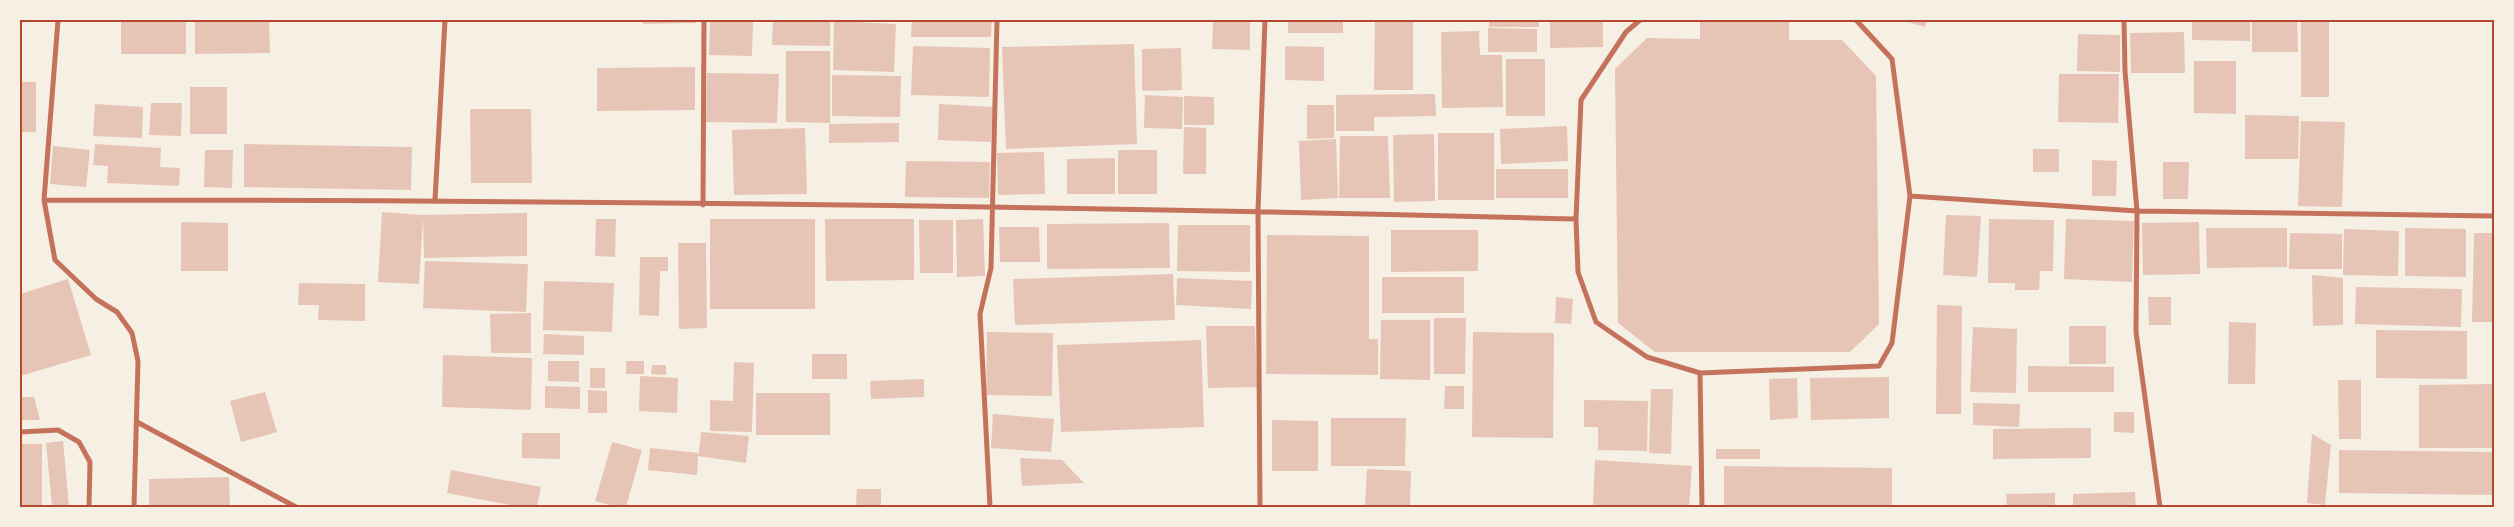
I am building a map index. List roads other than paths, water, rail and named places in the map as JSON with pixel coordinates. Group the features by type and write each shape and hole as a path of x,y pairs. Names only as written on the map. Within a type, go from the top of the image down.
{"street":[{"path":"58,20 44,200 55,260 96,299 117,312 132,333 138,361 134,507"},
{"path":"435,200 446,20"},
{"path":"703,205 704,20"},
{"path":"990,507 980,314 991,268 997,20"},
{"path":"1260,507 1258,211 1266,20"},
{"path":"1640,20 1626,32 1581,100 1576,219 1578,272 1596,322 1647,357 1700,373 1879,366 1892,343 1910,196 1892,59 1856,20"},
{"path":"2124,20 2125,71 2137,211 2136,332 2160,507"},
{"path":"1910,196 2137,211 2494,216"},
{"path":"44,200 435,200 1258,211 1576,219"},
{"path":"1700,373 1702,507"},
{"path":"137,422 296,507"},
{"path":"20,432 58,430 80,442 90,462 89,507"}]}
